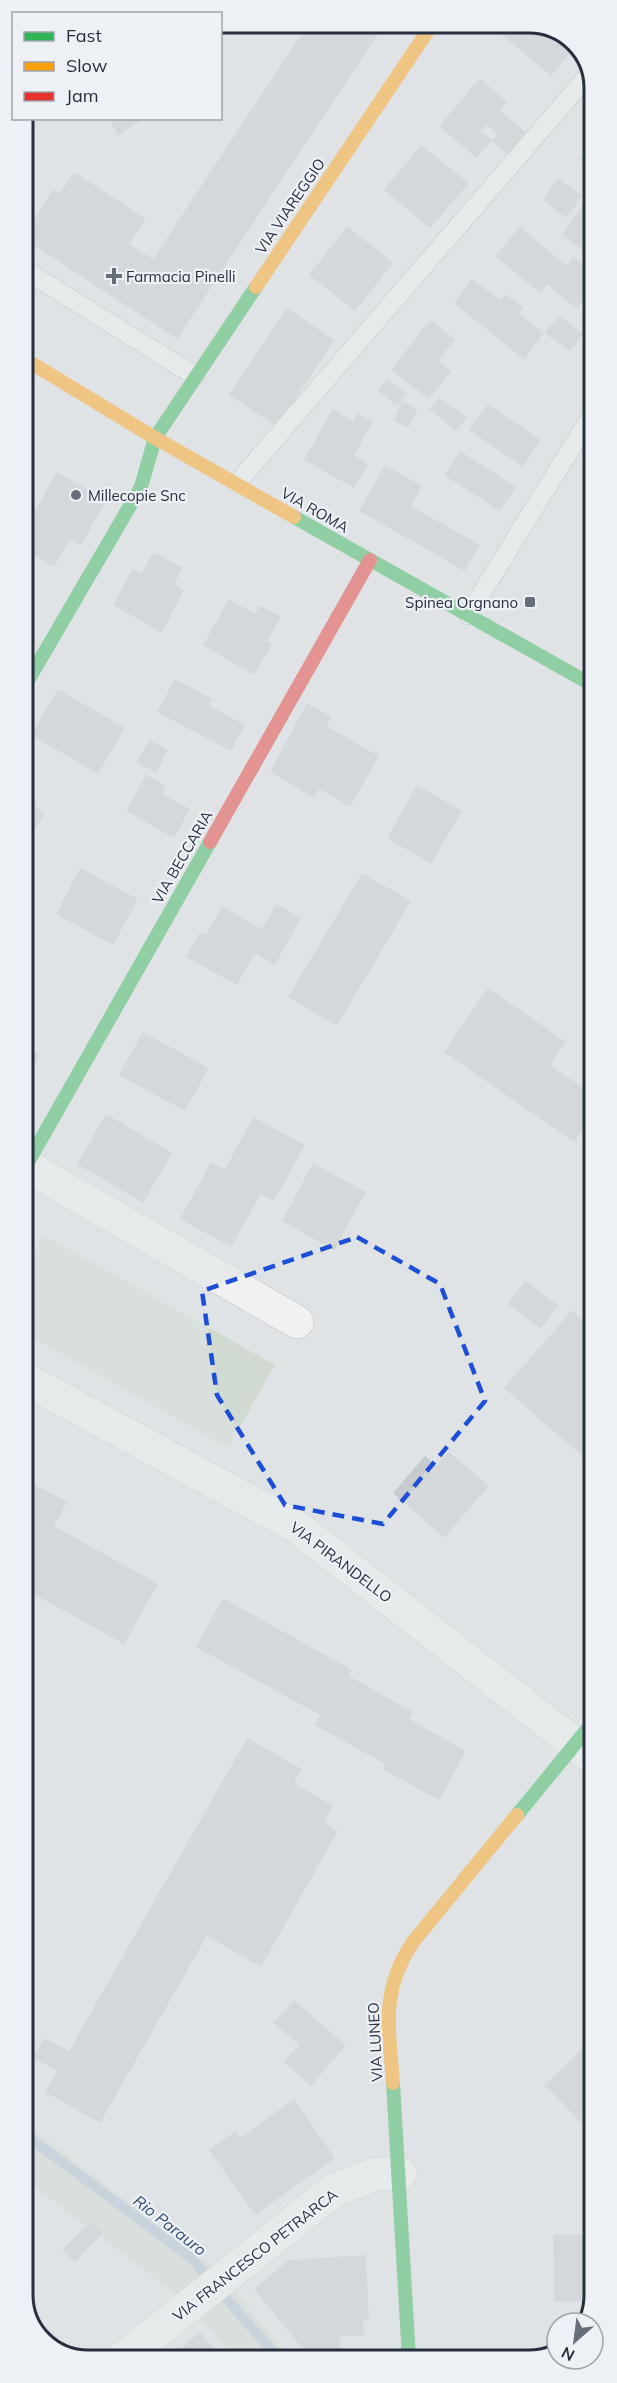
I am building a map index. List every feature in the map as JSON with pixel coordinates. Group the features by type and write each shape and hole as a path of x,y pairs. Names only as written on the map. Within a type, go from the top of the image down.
{"street":[{"name":"VIA VIAREGGIO","path":"33,672 141,487 154,438 426,33"},
{"name":"VIA ROMA","path":"33,364 154,438 584,680"},
{"name":"VIA BECCARIA","path":"33,1153 370,560"},
{"path":"33,1174 297,1322"},
{"name":"VIA PIRANDELLO","path":"33,1383 297,1527 584,1738"},
{"name":"VIA LUNEO","path":"409,2350 388,2006 390,1988 396,1971 414,1942 584,1746"},
{"name":"VIA FRANCESCO PETRARCA","path":"134,2350 334,2190 376,2174 400,2174"}],"lane":[{"path":"236,484 583,81"},
{"path":"33,275 195,376"},
{"path":"468,615 584,429"}],"highlighted area":[{"path":"357,1237 440,1284 485,1401 383,1524 285,1505 217,1395 202,1291"}],"shaded area":[{"path":"44,1235 275,1365 228,1448 33,1338 33,1254"},
{"path":"33,2129 220,2273 284,2350 228,2350 187,2302 33,2186"}],"building":[{"path":"302,33 378,33 177,339 33,245 33,222 53,189 60,194 74,172 146,219 129,244 153,259"},
{"path":"500,33 543,35 556,40 565,47 571,53 551,76"},
{"path":"480,78 507,102 500,110 532,138 513,160 492,141 476,158 439,126","holes":["487,125 498,134 492,141 481,131"]},
{"path":"109,120 142,120 118,135"},
{"path":"421,145 469,183 430,228 384,190"},
{"path":"584,153 584,163 579,158"},
{"path":"558,178 583,196 566,218 543,199"},
{"path":"583,204 584,205 584,251 562,235"},
{"path":"347,226 393,263 355,311 309,275"},
{"path":"520,227 566,265 573,256 584,265 584,300 577,309 547,284 540,293 495,256"},
{"path":"472,279 500,300 505,294 523,307 519,313 544,333 524,360 454,303"},
{"path":"287,308 334,340 277,427 229,395"},
{"path":"560,316 584,334 570,351 544,333"},
{"path":"430,320 455,339 438,361 451,371 429,399 391,370"},
{"path":"388,379 408,394 397,405 378,391"},
{"path":"439,398 467,417 456,431 429,409"},
{"path":"402,400 418,410 408,428 394,420"},
{"path":"488,404 541,440 523,467 469,430"},
{"path":"333,409 353,421 357,413 373,422 354,455 368,464 354,488 304,460"},
{"path":"460,451 516,487 500,511 444,475"},
{"path":"385,465 422,486 411,506 480,545 465,571 359,511"},
{"path":"57,472 106,500 81,546 70,539 54,567 33,555 33,514"},
{"path":"154,552 183,568 174,584 184,590 162,633 113,605 133,569 141,573"},
{"path":"229,599 255,614 260,605 281,617 267,641 272,644 254,675 203,645"},
{"path":"175,679 212,699 209,705 245,725 231,751 157,712"},
{"path":"58,689 125,728 98,774 33,736 33,732"},
{"path":"307,703 332,717 326,726 379,756 350,807 319,789 314,798 270,772"},
{"path":"149,740 168,750 156,773 137,762"},
{"path":"146,775 166,786 162,793 190,809 174,838 126,811"},
{"path":"417,785 462,811 431,864 387,838"},
{"path":"33,805 45,813 33,831"},
{"path":"80,868 138,899 113,945 56,914"},
{"path":"362,873 411,901 337,1026 288,997"},
{"path":"276,904 301,918 275,965 255,953 237,985 186,957 200,932 206,935 222,906 262,929"},
{"path":"488,988 566,1042 550,1065 584,1088 584,1128 574,1142 444,1052"},
{"path":"143,1032 209,1068 185,1111 119,1075"},
{"path":"33,1051 40,1055 33,1067"},
{"path":"106,1114 172,1153 143,1203 77,1164"},
{"path":"253,1117 305,1145 274,1201 261,1194 231,1247 180,1219 211,1162 225,1169"},
{"path":"313,1163 366,1192 334,1250 282,1221"},
{"path":"525,1281 558,1305 541,1329 508,1304"},
{"path":"572,1310 584,1320 584,1458 504,1388"},
{"path":"449,1452 489,1486 444,1538 393,1493 425,1456 436,1466"},
{"path":"33,1483 67,1502 54,1526 158,1584 124,1644 33,1594"},
{"path":"223,1598 352,1670 349,1676 413,1712 409,1719 466,1751 439,1800 382,1769 385,1764 315,1725 320,1715 196,1647"},
{"path":"247,1738 302,1769 294,1783 333,1806 324,1822 338,1831 261,1967 207,1936 100,2123 45,2092 58,2071 33,2058 44,2038 69,2051"},
{"path":"294,2000 346,2045 311,2086 284,2062 299,2045 273,2023"},
{"path":"584,2047 584,2126 545,2085"},
{"path":"294,2099 335,2158 255,2215 209,2150 236,2131 240,2138"},
{"path":"90,2221 103,2233 75,2262 62,2250"},
{"path":"584,2234 583,2301 554,2302 553,2235"},
{"path":"366,2255 369,2321 363,2320 365,2335 340,2337 341,2350 307,2350 298,2343 254,2289 289,2260"},
{"path":"200,2332 215,2350 179,2350"}],"waterway":[{"name":"Rio Parauro","path":"33,2141 190,2257 271,2350"}],"traffic: fast":[{"path":"33,672 141,487 155,438 256,287"},
{"path":"294,517 584,680"},
{"path":"33,1153 210,842"},
{"path":"517,1815 584,1733"},
{"path":"393,2083 408,2350"}],"traffic: slow":[{"path":"256,287 426,33"},
{"path":"33,364 155,438 294,517"},
{"path":"393,2083 389,2010 395,1977 413,1942 517,1815"}],"traffic: jam":[{"path":"210,842 370,560"}],"place":[{"name":"Farmacia Pinelli","path":"114,276"},
{"name":"Millecopie Snc","path":"76,495"},
{"name":"Spinea Orgnano","path":"530,602"}]}
